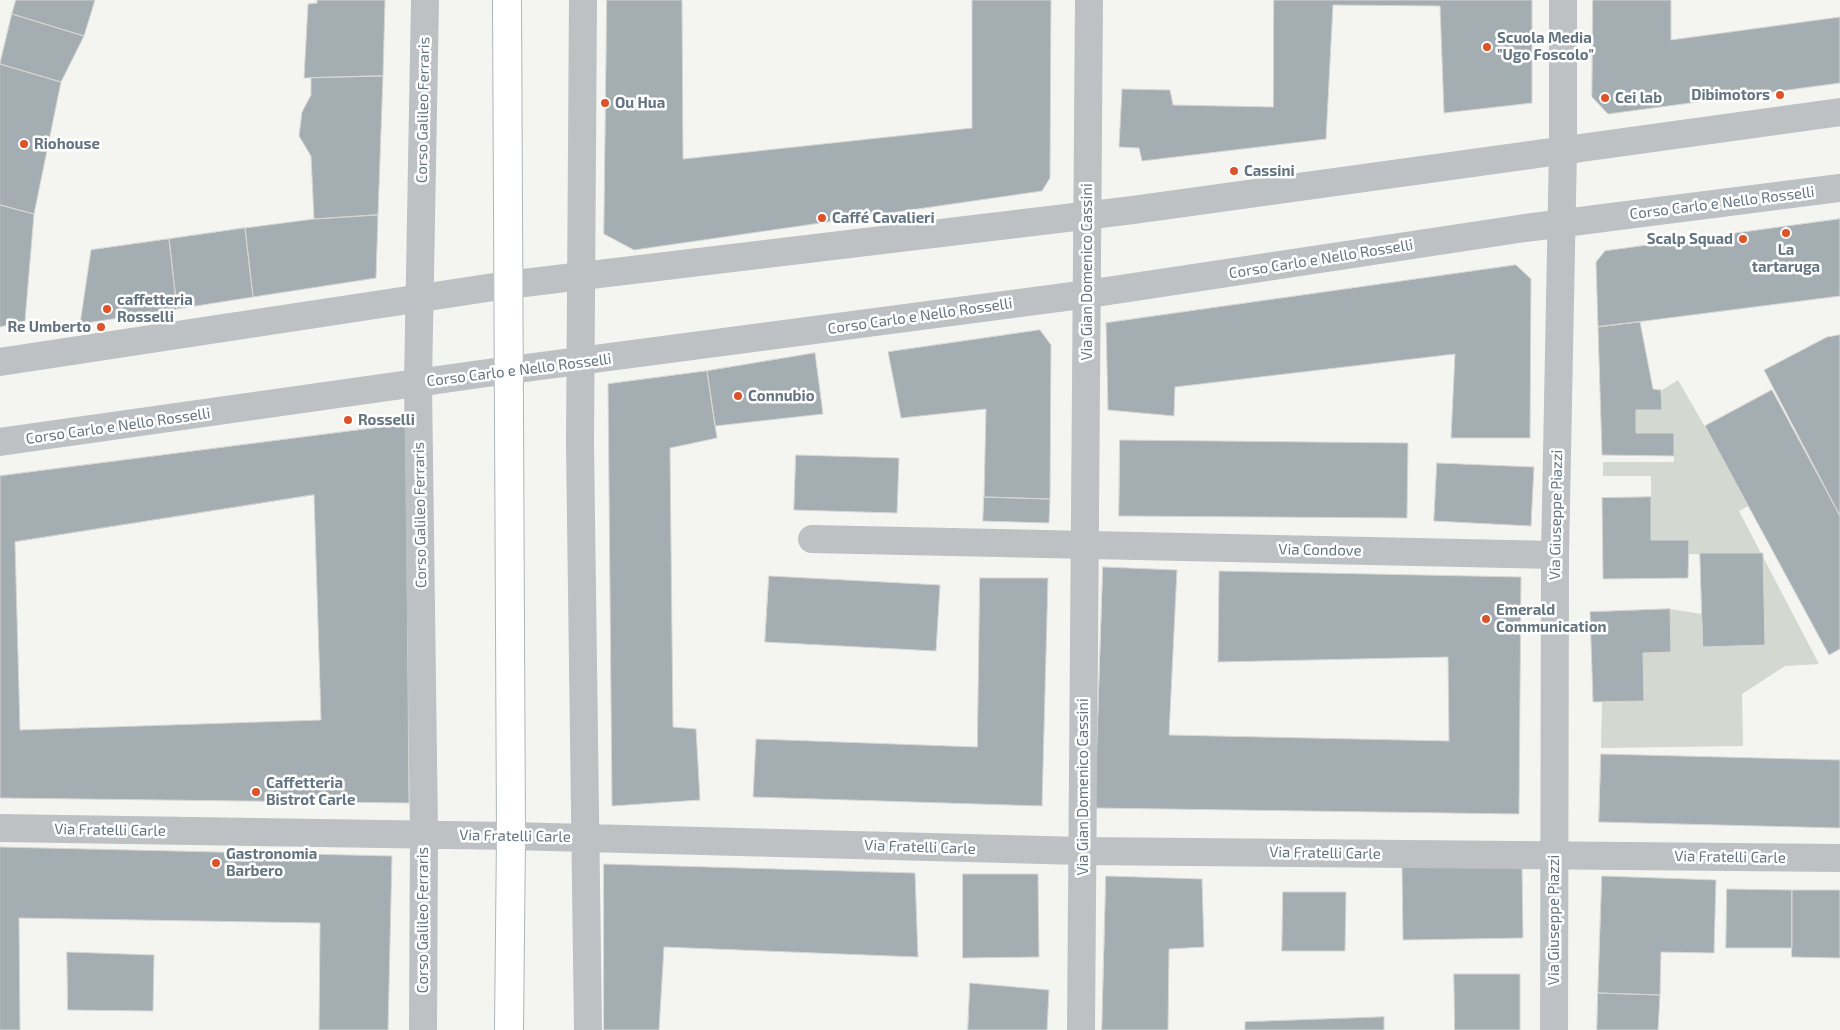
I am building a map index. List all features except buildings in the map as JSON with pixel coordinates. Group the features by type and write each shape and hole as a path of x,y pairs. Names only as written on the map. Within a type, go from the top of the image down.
{"main road":[{"path":"508,0 507,285 512,836 509,1030"}],"street":[{"name":"Corso Galileo Ferraris","path":"423,1030 424,834 418,383 425,0"},
{"path":"583,0 580,444 588,1030"},
{"name":"Via Gian Domenico Cassini","path":"1081,1030 1089,0"},
{"name":"Via Giuseppe Piazzi","path":"1554,1030 1554,555 1562,223 1564,0"},
{"path":"0,362 507,285 1088,215 1840,112"},
{"name":"Corso Carlo e Nello Rosselli","path":"0,442 418,383 1088,294 1562,223 1840,188"},
{"path":"812,539 1085,545"},
{"name":"Via Condove","path":"1085,545 1554,555"},
{"name":"Via Fratelli Carle","path":"0,828 424,834 1082,851 1840,858"}],"shaded area":[{"path":"1678,380 1750,505 1739,511 1761,554 1689,554 1689,540 1651,540 1651,476 1603,476 1603,462 1674,462 1674,433 1636,433 1636,410 1662,410 1662,390"},
{"path":"1763,557 1819,664 1785,666 1742,694 1743,746 1601,748 1602,702 1644,700 1643,653 1670,609 1702,614 1703,647 1765,645"}],"place":[{"name":"Scuola Media \"Ugo Foscolo\"","path":"1487,47"},
{"name":"Dibimotors","path":"1780,95"},
{"name":"Cei lab","path":"1605,98"},
{"name":"Ou Hua","path":"605,103"},
{"name":"Riohouse","path":"24,144"},
{"name":"Cassini","path":"1234,171"},
{"name":"Caffé Cavalieri","path":"822,218"},
{"name":"La tartaruga","path":"1786,233"},
{"name":"Scalp Squad","path":"1743,239"},
{"name":"caffetteria Rosselli","path":"107,309"},
{"name":"Re Umberto","path":"101,327"},
{"name":"Connubio","path":"738,396"},
{"name":"Rosselli","path":"348,420"},
{"name":"Emerald Communication","path":"1486,619"},
{"name":"Caffetteria Bistrot Carle","path":"256,792"},
{"name":"Gastronomia Barbero","path":"216,863"}]}
